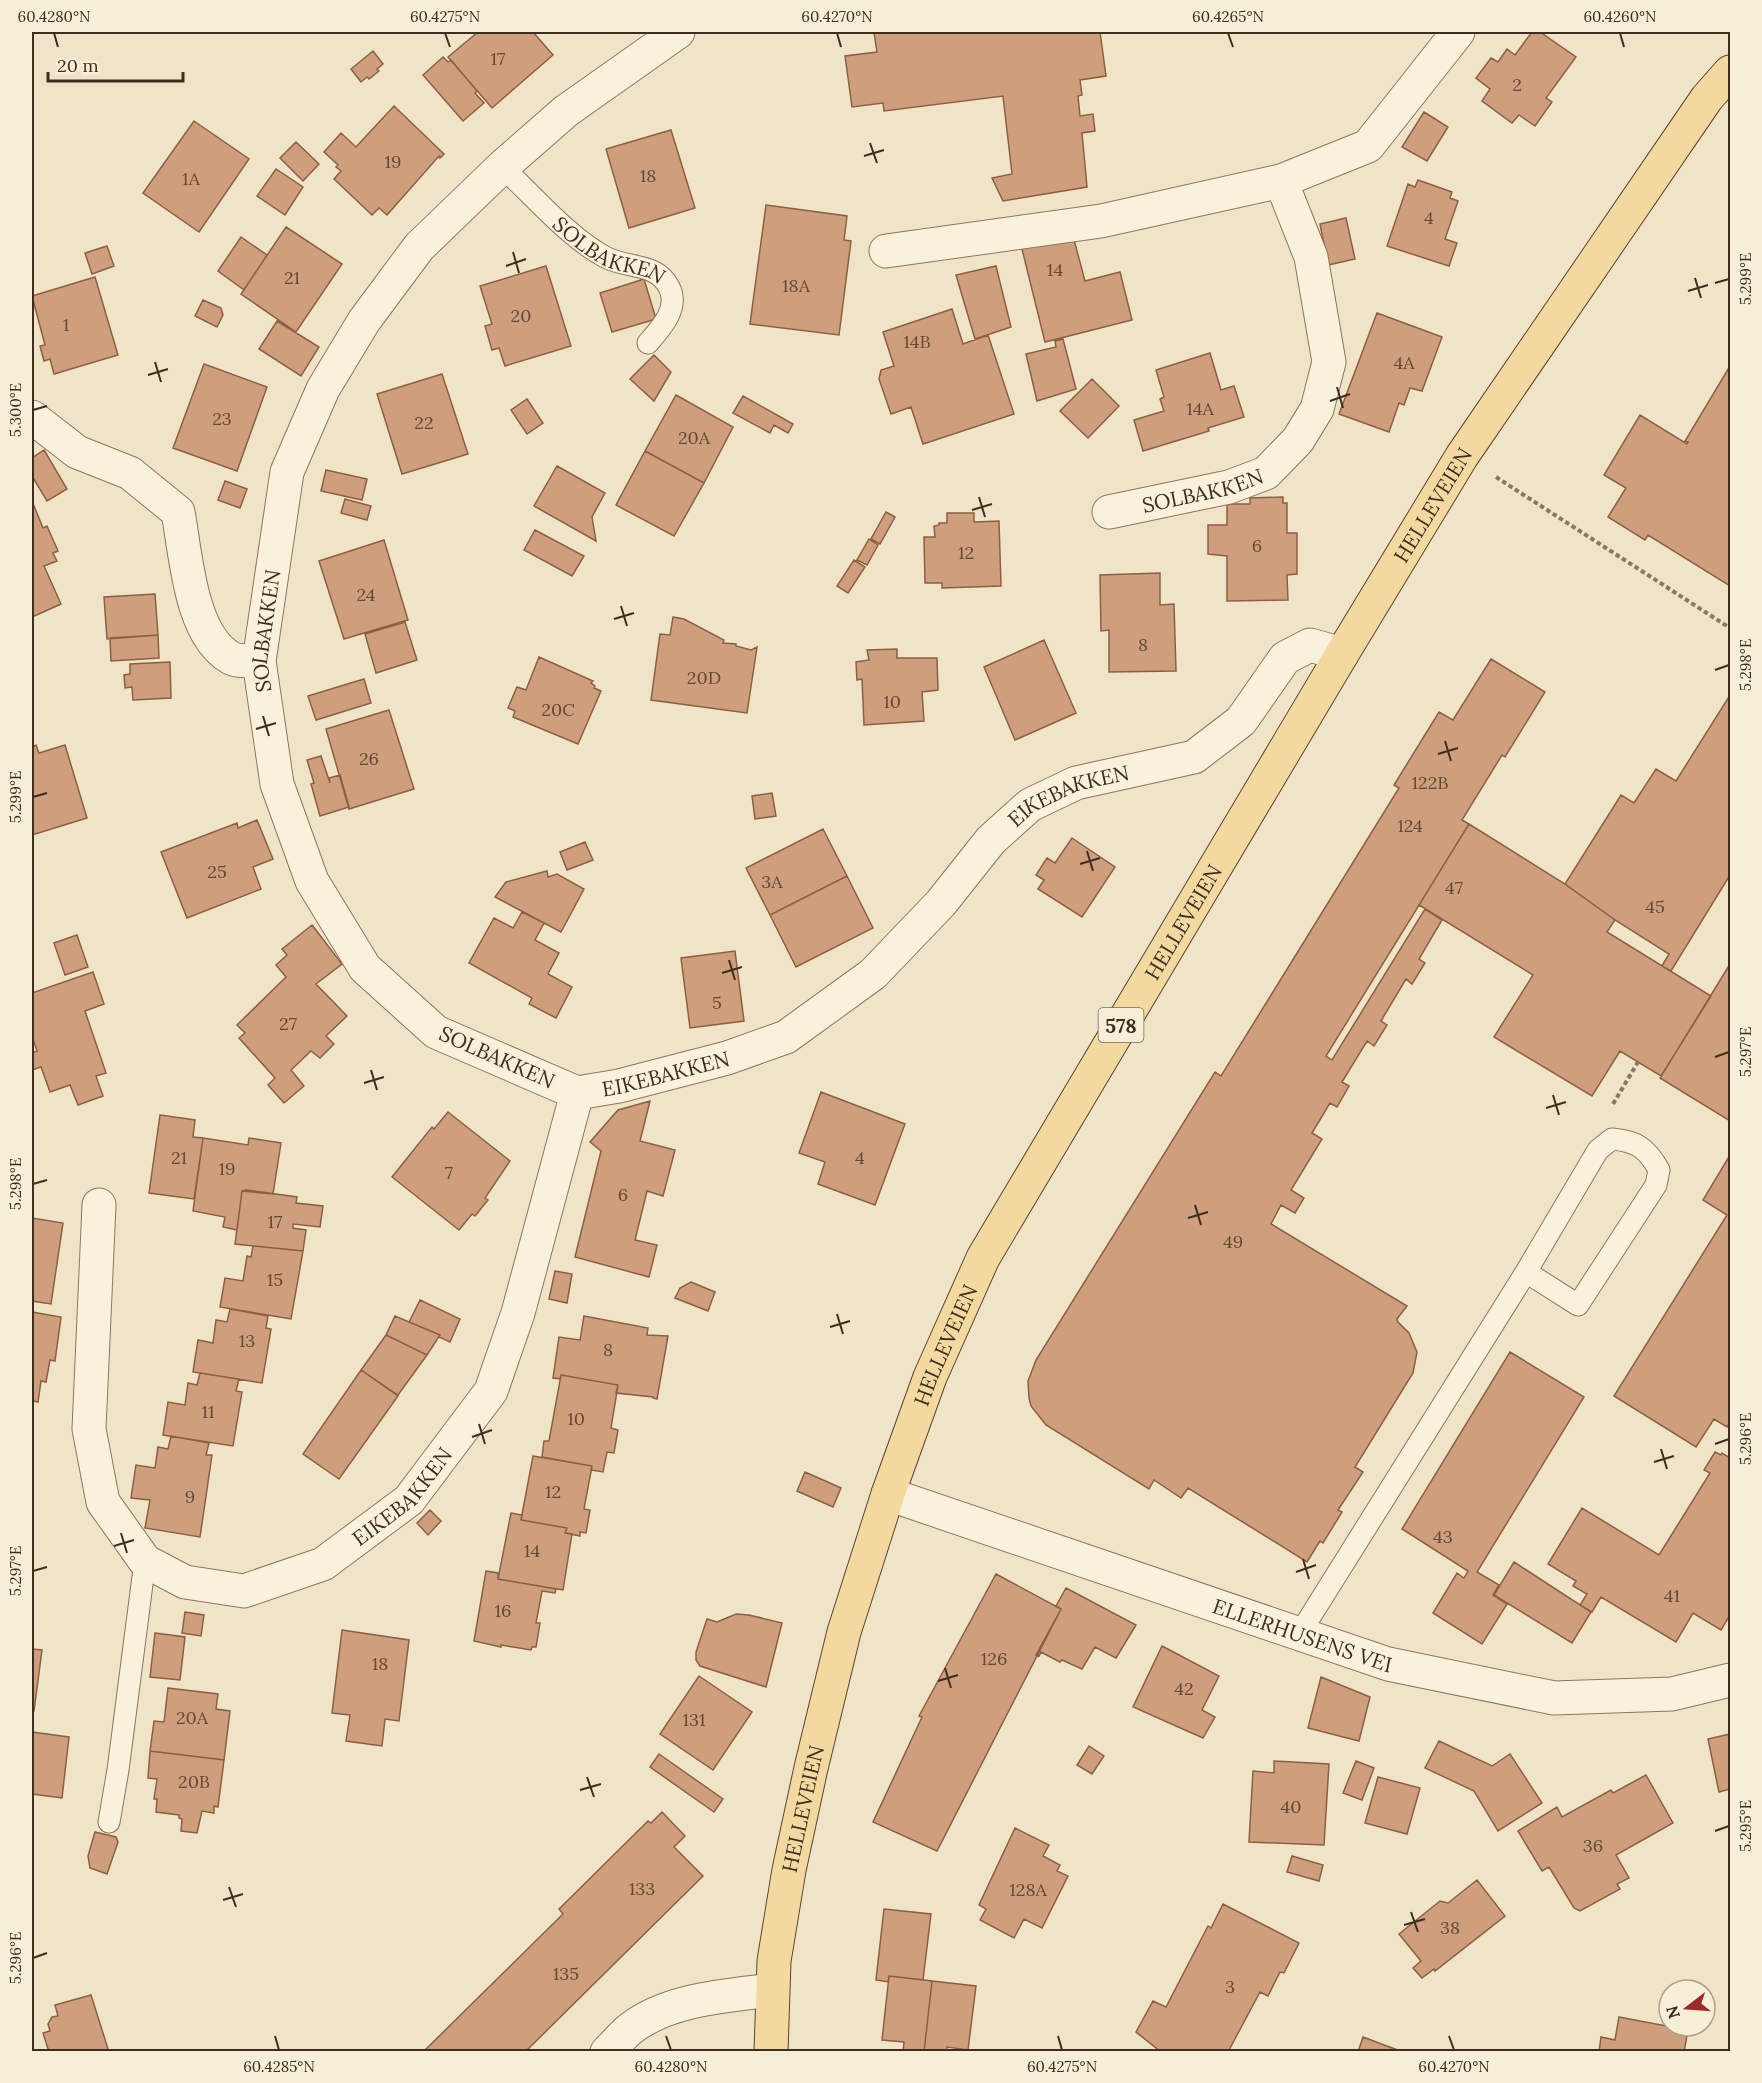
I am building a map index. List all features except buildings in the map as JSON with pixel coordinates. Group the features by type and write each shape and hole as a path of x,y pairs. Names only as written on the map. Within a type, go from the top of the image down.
{"main road":[{"name":"HELLEVEIEN","path":"1707,98 1731,47"},
{"name":"HELLEVEIEN","path":"771,2052 774,1961 789,1870 844,1632 888,1494 930,1377 983,1258 1462,456 1707,98 1731,72"}],"street":[{"name":"SOLBAKKEN","path":"577,1093 436,1032 365,968 312,880 278,784 259,661 287,472 322,389 364,321 418,247 502,167 566,111 678,32"},
{"path":"886,251 1101,221 1281,181 1368,146 1458,32"},
{"name":"SOLBAKKEN","path":"1108,512 1229,487 1266,473 1298,440 1317,409 1329,362 1311,257 1281,181"},
{"path":"32,417 76,452 130,473 178,512 196,610 210,639 232,659 259,661"},
{"name":"EIKEBAKKEN","path":"99,1205 89,1429 103,1502 145,1561 185,1582 244,1592 322,1564 409,1500 491,1391 518,1313 577,1093 620,1086 727,1058 786,1037 873,974 941,903 991,840 1030,805 1076,783 1194,757 1241,721 1285,658 1310,645 1342,654"},
{"name":"ELLERHUSENS VEI","path":"888,1494 1388,1664 1554,1698 1672,1694 1731,1680"},
{"path":"607,2052 631,2029 656,2014 719,1996 772,1990"}],"lane":[{"name":"SOLBAKKEN","path":"502,167 575,238 607,258 660,274 670,288 672,304 666,322 648,343"},
{"path":"1300,1633 1526,1272 1598,1150 1612,1139 1630,1141 1651,1155 1659,1170 1656,1185 1578,1305 1526,1272"},
{"path":"109,1822 118,1770 145,1561"}],"path":[{"path":"1462,456 1731,628"},
{"path":"1612,1139 1607,1114 1638,1062"}]}
